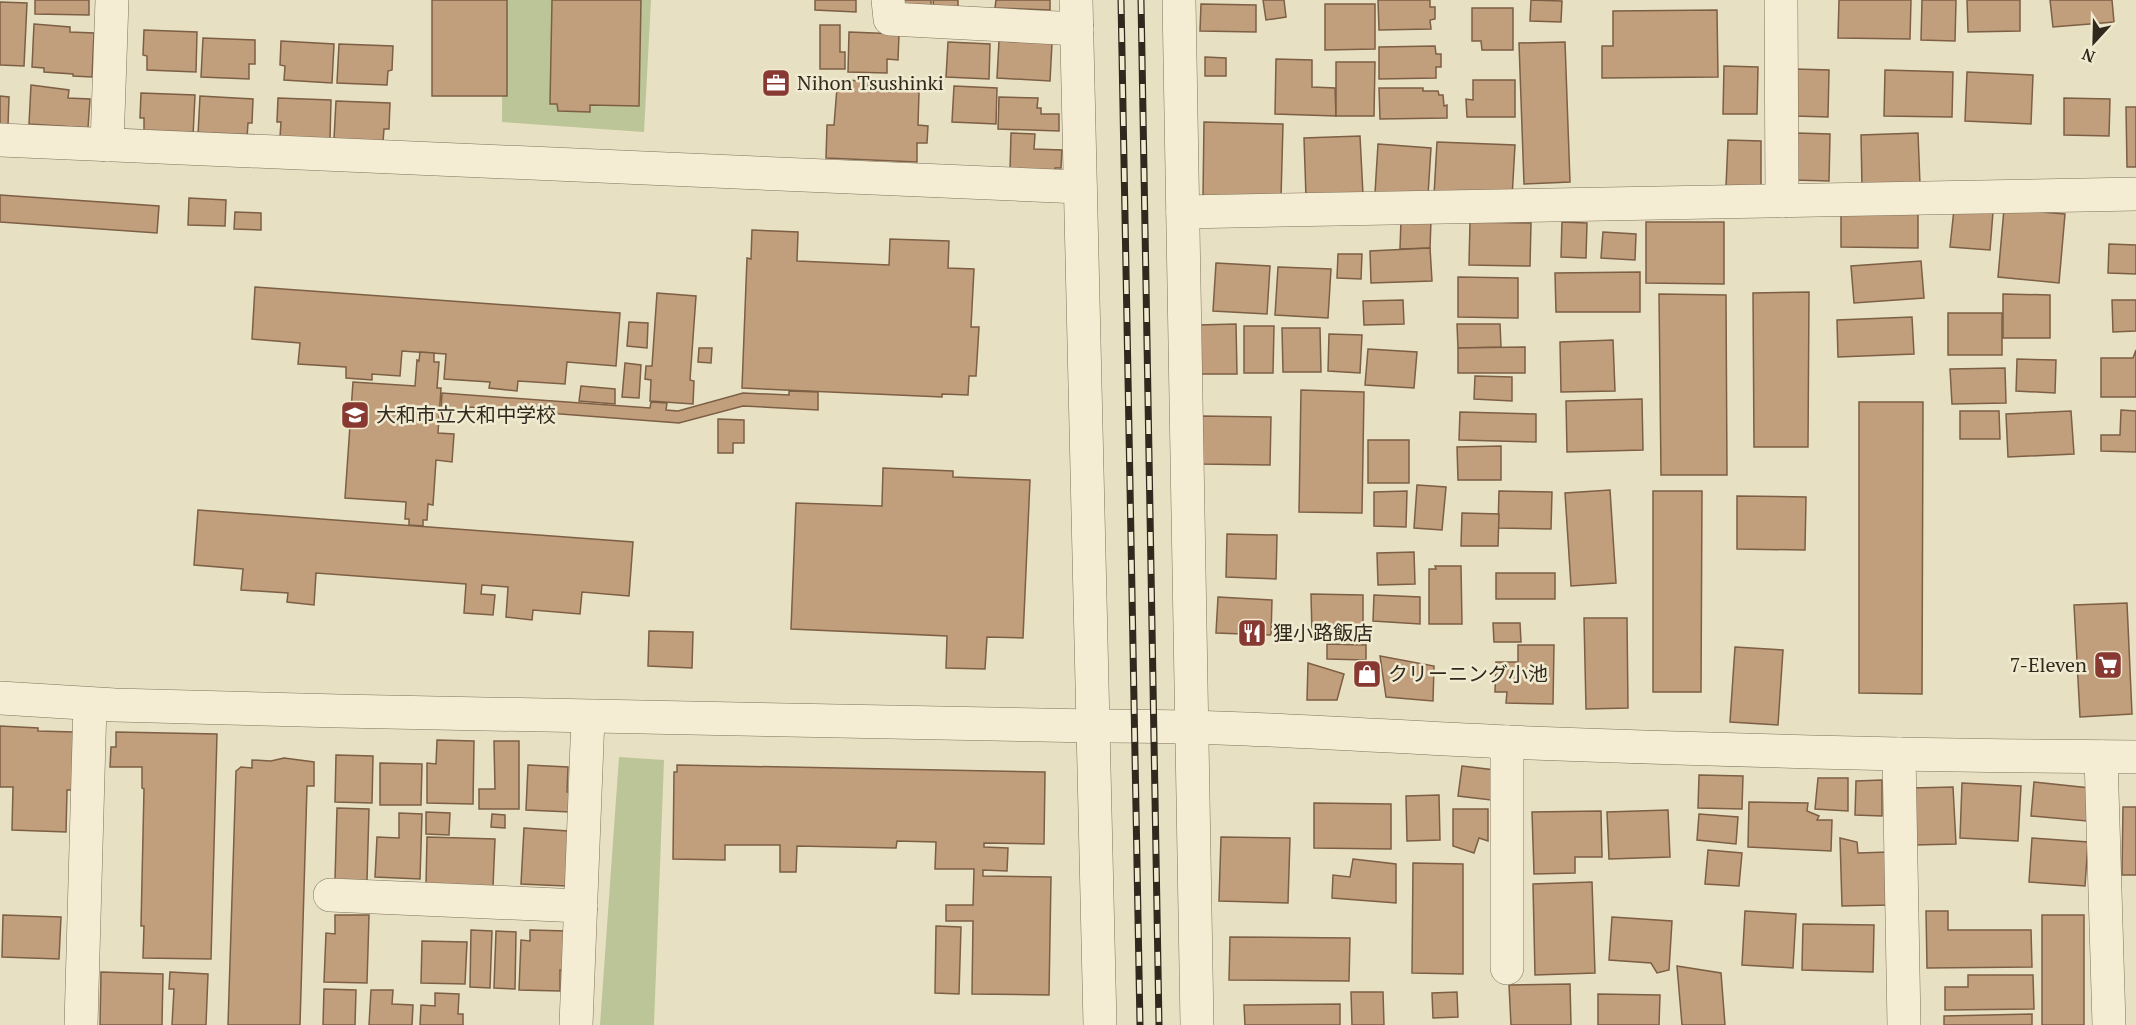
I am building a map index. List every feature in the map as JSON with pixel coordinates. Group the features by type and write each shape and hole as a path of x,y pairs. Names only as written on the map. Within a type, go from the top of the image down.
{"street":[{"path":"107,145 111,0"},
{"path":"888,0 890,19 1077,15 1100,1025"},
{"path":"1179,0 1197,1025"},
{"path":"1781,0 1782,201"},
{"path":"0,140 1080,187"},
{"path":"1183,212 2136,194"},
{"path":"0,698 90,704 588,717 1191,726 1507,742 1899,754 2136,757"},
{"path":"81,1025 90,704"},
{"path":"576,1025 588,717"},
{"path":"1507,742 1507,968"},
{"path":"1899,754 1904,1025"},
{"path":"2101,757 2109,1025"},
{"path":"330,895 581,906"}],"green space":[{"path":"503,0 651,0 644,132 502,122"},
{"path":"619,757 664,760 654,1025 600,1025"}],"building":[{"path":"35,0 89,0 89,15 35,14"},
{"path":"432,0 507,0 507,96 432,96"},
{"path":"552,0 641,0 639,106 590,105 590,112 558,111 557,104 550,104"},
{"path":"815,0 856,0 856,12 815,10"},
{"path":"898,0 931,0 931,6 898,6"},
{"path":"933,0 958,0 958,10 934,10"},
{"path":"996,0 1050,0 1050,10 995,8"},
{"path":"1263,0 1284,0 1286,17 1266,20"},
{"path":"1378,0 1430,0 1430,7 1435,7 1435,19 1430,20 1431,29 1379,30"},
{"path":"1531,0 1562,1 1561,22 1530,21"},
{"path":"1839,0 1911,0 1910,39 1838,38"},
{"path":"1922,0 1956,0 1955,41 1921,40"},
{"path":"1967,0 2020,0 2020,31 1968,32"},
{"path":"2050,0 2112,0 2114,22 2053,27"},
{"path":"0,2 27,3 24,66 0,65"},
{"path":"1201,4 1256,5 1256,32 1200,31"},
{"path":"1325,4 1375,4 1375,49 1325,50"},
{"path":"1472,8 1513,8 1513,50 1482,50 1481,41 1472,41"},
{"path":"1717,10 1718,77 1602,78 1602,46 1613,46 1613,11"},
{"path":"34,24 70,27 70,32 94,33 92,77 44,72 44,68 32,67"},
{"path":"820,25 840,25 840,52 845,52 845,69 820,69"},
{"path":"144,30 197,32 196,72 147,70 147,56 143,55"},
{"path":"849,32 899,34 898,60 887,59 887,73 848,72"},
{"path":"203,38 255,40 255,64 249,64 249,79 201,77"},
{"path":"281,41 334,44 332,83 284,80 285,66 280,65"},
{"path":"999,41 1052,43 1050,81 997,78"},
{"path":"948,42 990,44 989,79 946,77"},
{"path":"1565,42 1570,182 1524,184 1519,43"},
{"path":"339,44 393,46 392,70 388,71 387,85 337,83"},
{"path":"1435,46 1436,54 1441,54 1441,67 1436,67 1436,78 1379,79 1379,47"},
{"path":"1205,57 1226,58 1226,76 1205,76"},
{"path":"1276,59 1312,60 1312,87 1335,88 1336,116 1275,114"},
{"path":"1336,62 1375,62 1374,116 1336,116"},
{"path":"1724,66 1758,67 1757,114 1723,114"},
{"path":"1795,69 1829,70 1828,117 1795,116"},
{"path":"1885,70 1953,72 1952,117 1884,116"},
{"path":"1967,72 2033,75 2031,124 1965,121"},
{"path":"841,80 915,83 915,91 919,92 918,125 928,126 927,143 917,143 917,162 826,158 827,125 834,125 837,88 841,88"},
{"path":"1473,80 1515,80 1515,117 1467,117 1466,99 1473,100"},
{"path":"31,85 69,90 68,98 90,99 88,128 29,124"},
{"path":"954,86 997,88 996,124 952,122"},
{"path":"1379,88 1423,88 1423,91 1438,91 1439,95 1443,95 1444,106 1447,105 1447,118 1380,119"},
{"path":"141,93 195,95 193,136 144,133 144,118 140,118"},
{"path":"0,96 9,97 8,126 0,126"},
{"path":"200,96 253,99 252,123 248,123 247,138 198,135"},
{"path":"999,97 1038,98 1037,108 1041,108 1041,114 1059,114 1059,131 998,129"},
{"path":"278,98 331,100 330,139 280,137 281,122 277,122"},
{"path":"2064,98 2110,99 2109,136 2064,135"},
{"path":"336,101 390,103 389,129 384,129 383,142 334,139"},
{"path":"2126,107 2136,107 2136,167 2127,167"},
{"path":"1204,122 1283,124 1281,198 1203,196"},
{"path":"1011,133 1035,134 1034,149 1062,150 1061,168 1055,168 1055,173 1010,171"},
{"path":"1796,133 1830,134 1829,181 1794,180"},
{"path":"1918,133 1920,185 1862,187 1861,135"},
{"path":"1360,136 1363,195 1306,197 1304,138"},
{"path":"1728,140 1761,141 1761,188 1726,187"},
{"path":"1437,142 1515,145 1512,198 1434,195"},
{"path":"1378,144 1431,148 1428,195 1375,193"},
{"path":"0,195 159,206 157,233 0,222"},
{"path":"189,198 226,200 225,226 188,225"},
{"path":"1954,209 1993,212 1990,250 1950,247"},
{"path":"2004,209 2065,214 2059,283 1998,277"},
{"path":"235,212 261,213 261,230 234,229"},
{"path":"1841,213 1918,214 1918,248 1841,247"},
{"path":"1401,220 1431,220 1430,248 1400,249"},
{"path":"1470,222 1531,223 1530,266 1469,265"},
{"path":"1562,222 1587,223 1586,258 1561,257"},
{"path":"1646,222 1724,222 1724,284 1646,283"},
{"path":"752,230 798,232 797,261 889,265 890,239 949,241 948,268 974,269 971,327 979,327 976,376 969,376 968,395 942,394 942,397 742,388 747,258 751,259"},
{"path":"1603,232 1636,234 1635,260 1601,258"},
{"path":"2109,244 2136,245 2136,274 2108,273"},
{"path":"1430,248 1432,281 1371,283 1370,251"},
{"path":"1338,254 1362,254 1361,279 1337,278"},
{"path":"1921,261 1924,298 1854,303 1851,266"},
{"path":"1216,263 1270,266 1267,314 1213,311"},
{"path":"1278,267 1331,269 1328,318 1275,315"},
{"path":"1640,272 1640,312 1556,312 1555,273"},
{"path":"1458,277 1518,278 1518,318 1458,317"},
{"path":"255,287 620,313 616,366 567,362 565,384 518,381 517,391 489,388 490,382 444,379 446,354 402,351 400,376 372,374 372,380 346,378 346,367 298,364 300,343 252,339"},
{"path":"1809,292 1808,447 1754,447 1753,293"},
{"path":"657,293 696,296 690,380 694,381 693,404 650,401 651,380 645,379 646,366 652,366"},
{"path":"1659,294 1726,295 1727,475 1661,475"},
{"path":"2003,294 2050,295 2050,338 2003,338"},
{"path":"1403,300 1404,324 1364,325 1363,301"},
{"path":"2112,300 2136,300 2136,331 2113,332"},
{"path":"1948,313 2002,313 2002,355 1948,355"},
{"path":"1912,317 1914,354 1838,357 1837,320"},
{"path":"629,322 648,323 647,348 627,346"},
{"path":"1236,324 1237,374 1199,374 1198,325"},
{"path":"1457,324 1500,324 1501,347 1458,348"},
{"path":"1244,326 1274,326 1273,373 1244,373"},
{"path":"1282,328 1320,328 1321,372 1283,372"},
{"path":"1329,334 1362,335 1360,373 1328,371"},
{"path":"1613,340 1615,391 1561,392 1560,342"},
{"path":"1525,347 1525,373 1458,373 1458,348"},
{"path":"699,348 712,348 711,363 698,362"},
{"path":"1368,349 1417,352 1414,388 1365,385"},
{"path":"2136,350 2136,397 2101,397 2101,358 2133,358"},
{"path":"420,352 434,353 434,362 439,362 437,388 441,388 438,433 454,434 452,462 436,460 433,505 428,504 427,520 423,520 423,526 409,525 409,519 405,519 406,502 345,498 353,382 415,386 417,360 419,361"},
{"path":"2017,359 2056,360 2055,393 2016,391"},
{"path":"625,363 641,365 639,398 622,397"},
{"path":"2005,368 2006,403 1952,404 1950,369"},
{"path":"1475,376 1512,377 1512,401 1474,399"},
{"path":"581,386 615,389 615,404 579,401"},
{"path":"1301,390 1364,392 1362,513 1299,512"},
{"path":"789,391 818,392 818,410 743,406 679,423 469,407 469,410 441,408 442,393 650,408 651,402 667,403 666,410 678,411 743,393 789,395"},
{"path":"1642,399 1643,450 1567,452 1566,401"},
{"path":"1859,402 1923,402 1922,694 1859,693"},
{"path":"2121,410 2136,411 2136,452 2101,451 2101,435 2120,435"},
{"path":"1960,411 1999,411 2000,439 1960,439"},
{"path":"2071,411 2074,454 2008,457 2006,414"},
{"path":"1460,412 1536,414 1536,442 1459,440"},
{"path":"1200,416 1271,417 1270,465 1200,464"},
{"path":"718,419 744,420 744,443 733,443 733,453 718,453"},
{"path":"1368,440 1409,440 1409,483 1368,483"},
{"path":"1501,446 1501,480 1458,480 1457,447"},
{"path":"883,468 953,471 953,477 1030,480 1023,638 987,637 985,669 946,668 947,636 791,629 796,503 882,506"},
{"path":"1417,485 1446,487 1442,530 1414,528"},
{"path":"1610,490 1616,583 1571,586 1565,493"},
{"path":"1407,491 1406,527 1374,526 1374,492"},
{"path":"1499,491 1552,492 1551,529 1498,528"},
{"path":"1653,491 1702,491 1701,692 1653,692"},
{"path":"1737,496 1806,497 1805,550 1737,549"},
{"path":"198,510 633,542 629,596 582,592 580,614 533,610 532,620 506,617 508,587 482,585 481,594 495,595 493,615 464,613 466,584 316,573 314,605 287,602 288,593 241,590 243,569 194,565"},
{"path":"1462,513 1499,514 1498,546 1461,546"},
{"path":"1227,534 1277,535 1276,579 1226,577"},
{"path":"1414,552 1415,584 1378,585 1377,553"},
{"path":"1435,566 1461,566 1462,624 1429,624 1429,569 1436,569"},
{"path":"1496,573 1555,573 1555,599 1496,599"},
{"path":"1311,594 1363,595 1363,633 1312,634"},
{"path":"1374,595 1420,597 1420,624 1373,621"},
{"path":"1218,597 1272,600 1271,635 1216,633"},
{"path":"2127,603 2132,714 2080,717 2074,605"},
{"path":"1584,618 1627,618 1628,708 1586,709"},
{"path":"1493,623 1520,623 1521,642 1494,642"},
{"path":"649,631 693,632 692,668 648,666"},
{"path":"1327,644 1366,645 1366,660 1327,659"},
{"path":"1518,645 1554,645 1553,704 1506,703 1507,692 1495,692 1496,662 1518,662"},
{"path":"1735,647 1783,650 1778,725 1730,722"},
{"path":"1380,656 1434,666 1433,701 1386,697"},
{"path":"1308,663 1344,674 1337,700 1307,700"},
{"path":"0,726 38,728 38,731 74,732 72,790 67,790 66,832 12,830 13,787 0,787"},
{"path":"116,732 217,734 211,959 143,958 144,926 141,926 144,789 142,788 142,767 110,767 111,747 116,747"},
{"path":"437,740 474,741 473,804 427,803 427,763 436,764"},
{"path":"494,741 519,741 519,809 479,809 479,789 495,789"},
{"path":"336,755 373,756 372,803 335,802"},
{"path":"284,758 314,762 314,786 307,786 300,1025 228,1025 236,771 241,767 252,768 252,760 271,761"},
{"path":"380,763 422,764 421,805 380,805"},
{"path":"528,765 568,767 567,792 571,792 570,812 526,810"},
{"path":"677,765 1045,772 1044,844 984,843 984,847 1008,848 1007,871 983,870 983,876 1051,877 1049,995 972,994 973,921 946,921 946,905 973,905 974,869 935,869 936,842 897,841 896,848 797,846 796,872 780,872 780,845 725,845 725,860 673,859 674,772 677,772"},
{"path":"1462,766 1495,770 1491,800 1458,796"},
{"path":"1699,775 1743,776 1742,809 1698,808"},
{"path":"1818,778 1848,778 1848,811 1815,809"},
{"path":"1882,780 1882,816 1855,815 1856,781"},
{"path":"2034,782 2090,788 2087,821 2031,816"},
{"path":"1962,783 2021,786 2018,841 1960,838"},
{"path":"1953,787 1956,844 1914,845 1912,788"},
{"path":"1439,795 1440,840 1407,841 1406,796"},
{"path":"1749,802 1808,803 1807,811 1819,816 1817,820 1832,820 1831,851 1748,847"},
{"path":"1314,803 1391,804 1391,849 1314,848"},
{"path":"2123,807 2136,807 2136,875 2122,875"},
{"path":"337,808 369,809 367,881 335,880"},
{"path":"1453,809 1488,809 1488,841 1479,838 1474,853 1453,846"},
{"path":"1668,810 1670,857 1609,859 1607,812"},
{"path":"1601,811 1602,857 1575,857 1575,873 1534,874 1532,812"},
{"path":"426,812 450,813 449,835 426,834"},
{"path":"399,813 422,814 420,879 375,877 377,837 399,838"},
{"path":"492,814 505,815 505,828 491,827"},
{"path":"1699,814 1738,817 1736,844 1697,840"},
{"path":"524,828 568,831 566,886 521,884"},
{"path":"427,837 495,839 493,887 426,885"},
{"path":"1221,837 1290,838 1288,903 1219,901"},
{"path":"1840,838 1857,842 1858,853 1888,852 1889,905 1842,906"},
{"path":"2032,838 2088,842 2085,886 2029,882"},
{"path":"1708,850 1742,853 1739,886 1705,884"},
{"path":"1353,859 1396,864 1396,903 1332,898 1333,875 1350,877"},
{"path":"1413,863 1463,864 1463,974 1412,973"},
{"path":"1592,882 1595,973 1535,975 1533,884"},
{"path":"1745,911 1796,914 1793,968 1742,965"},
{"path":"1926,911 1948,911 1948,930 2031,930 2032,967 1927,968"},
{"path":"3,915 61,917 59,959 2,957"},
{"path":"335,915 369,915 367,983 324,982 326,933 335,934"},
{"path":"2042,915 2084,915 2084,1025 2042,1025"},
{"path":"1612,917 1672,921 1669,970 1657,973 1651,963 1609,960"},
{"path":"1803,924 1874,925 1873,972 1802,970"},
{"path":"936,926 961,927 959,994 935,993"},
{"path":"471,930 492,931 490,988 470,987"},
{"path":"530,930 566,931 565,971 560,970 560,991 519,990 521,940 530,941"},
{"path":"496,931 516,932 515,989 494,988"},
{"path":"1230,937 1350,938 1349,981 1229,980"},
{"path":"422,941 467,942 465,984 421,983"},
{"path":"1677,966 1721,973 1725,1025 1682,1025"},
{"path":"101,972 163,974 162,1025 100,1025"},
{"path":"170,972 208,974 206,1025 172,1025 174,989 169,989"},
{"path":"1968,975 2033,975 2034,1009 1945,1010 1945,987 1968,987"},
{"path":"1570,984 1571,1025 1511,1025 1509,985"},
{"path":"324,989 356,990 355,1025 323,1025"},
{"path":"371,990 393,990 392,1004 413,1005 412,1025 369,1025"},
{"path":"1351,992 1383,992 1384,1025 1352,1025"},
{"path":"1457,992 1458,1017 1433,1018 1432,993"},
{"path":"435,993 459,994 458,1014 463,1014 463,1025 420,1025 421,1005 435,1006"},
{"path":"1598,994 1660,995 1659,1025 1598,1025"},
{"path":"1340,1004 1340,1025 1245,1025 1244,1005"},
{"path":"2032,1014 2032,1025 1944,1025 1944,1016"}],"railway":[{"path":"1121,0 1140,1025"},
{"path":"1141,0 1159,1025"}],"place":[{"name":"Nihon Tsushinki","path":"776,83"},
{"name":"大和市立大和中学校","path":"355,415"},
{"name":"狸小路飯店","path":"1252,633"},
{"name":"7-Eleven","path":"2108,665"},
{"name":"クリーニング小池","path":"1367,674"}]}
